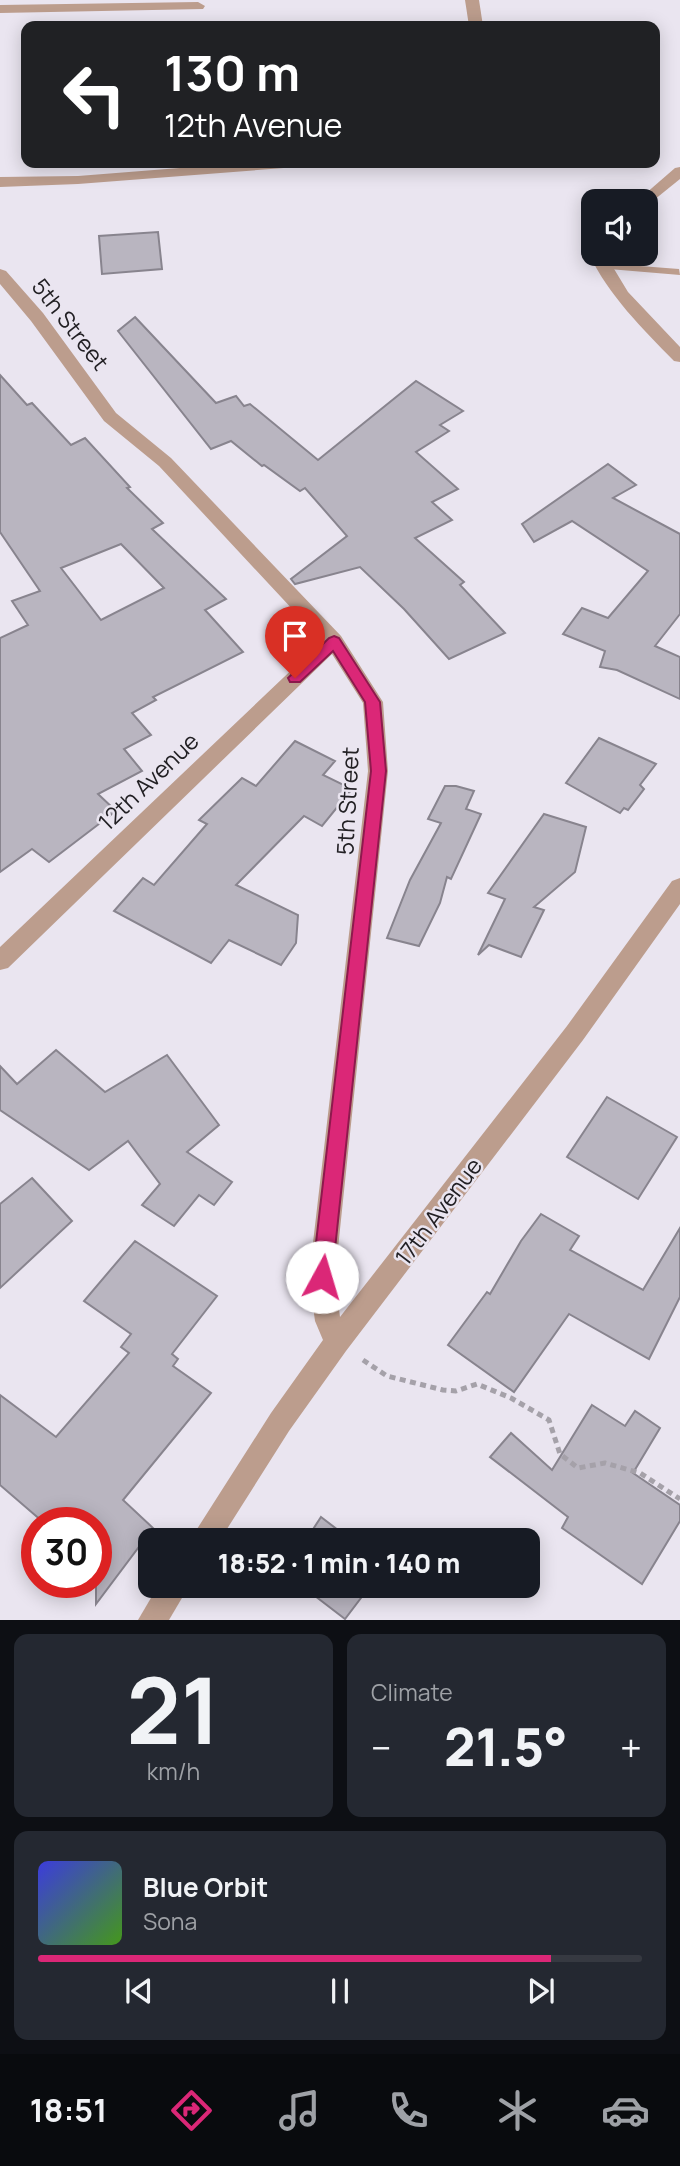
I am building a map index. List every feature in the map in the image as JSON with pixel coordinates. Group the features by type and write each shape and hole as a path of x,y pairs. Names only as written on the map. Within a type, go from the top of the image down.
{"street":[{"path":"472,0 475,21"},
{"path":"0,9 197,8"},
{"path":"0,182 91,179 233,168"},
{"path":"658,189 680,171"},
{"path":"603,266 643,319 680,356"},
{"name":"5th Street","path":"0,274 37,317 110,417 165,462 334,641 373,702 378,771 322,1277 328,1321 337,1342"},
{"name":"12th Avenue","path":"0,961 334,641"},
{"name":"17th Avenue","path":"212,1528 280,1422 337,1342 575,1033 680,887"},
{"path":"152,1620 166,1598"}],"lane":[{"path":"639,266 679,272"}],"path":[{"path":"337,1342 387,1376 443,1390 456,1391 477,1384 511,1398 550,1420 559,1454 578,1468 605,1463 640,1472 680,1499"}],"building":[{"path":"158,232 162,269 102,274 99,236"},
{"path":"135,317 216,403 236,396 244,406 250,404 318,460 416,381 463,411 440,425 449,431 416,452 458,489 432,502 452,520 415,538 464,582 460,585 505,633 449,659 404,609 360,567 295,584 291,579 347,536 305,488 300,491 231,441 211,449 118,331"},
{"path":"0,375 27,405 32,403 71,445 85,438 130,487 127,488 163,523 152,529 226,599 205,610 243,652 153,697 156,700 132,713 151,735 124,749 142,771 98,794 116,811 49,862 32,849 0,872 0,638 28,625 12,601 40,591 0,532","holes":["121,544 164,588 101,620 61,568"]},
{"path":"608,464 636,485 613,498 680,534 680,614 655,646 680,657 680,699 617,670 600,667 605,651 563,634 582,608 608,618 648,571 572,521 534,542 522,524"},
{"path":"599,738 656,764 640,785 644,789 628,810 624,808 620,813 566,783"},
{"path":"295,741 335,761 323,775 352,789 322,826 304,816 236,885 298,915 296,943 281,965 229,940 211,963 114,911 143,878 154,885 207,824 199,820 242,778 256,786"},
{"path":"445,786 474,791 466,809 481,814 451,879 447,877 440,903 419,946 387,938 410,880 441,823 428,819"},
{"path":"544,814 586,827 575,872 534,907 544,910 521,957 489,945 478,955 505,899 488,893"},
{"path":"56,1050 105,1092 167,1055 219,1125 187,1152 232,1182 214,1205 199,1195 174,1226 142,1205 160,1184 128,1141 89,1170 0,1110 0,1066 17,1084"},
{"path":"607,1097 677,1137 638,1199 567,1157"},
{"path":"32,1178 72,1221 0,1288 0,1204"},
{"path":"541,1214 579,1236 570,1250 643,1290 680,1228 680,1297 649,1359 569,1314 514,1392 448,1345 487,1292 490,1294 521,1241"},
{"path":"135,1241 217,1296 172,1354 178,1359 173,1366 211,1393 123,1500 153,1528 138,1528 138,1548 112,1583 112,1507 26,1507 0,1485 0,1395 56,1437 129,1353 121,1347 131,1334 84,1301"},
{"path":"592,1405 625,1426 635,1411 660,1428 633,1473 680,1505 680,1521 642,1584 562,1528 568,1517 490,1457 511,1433 552,1470"},
{"path":"321,1517 335,1528 314,1528"},
{"path":"318,1598 361,1598 345,1619"}],"route":[{"path":"295,678 334,641 373,702 378,771 322,1277"}]}
